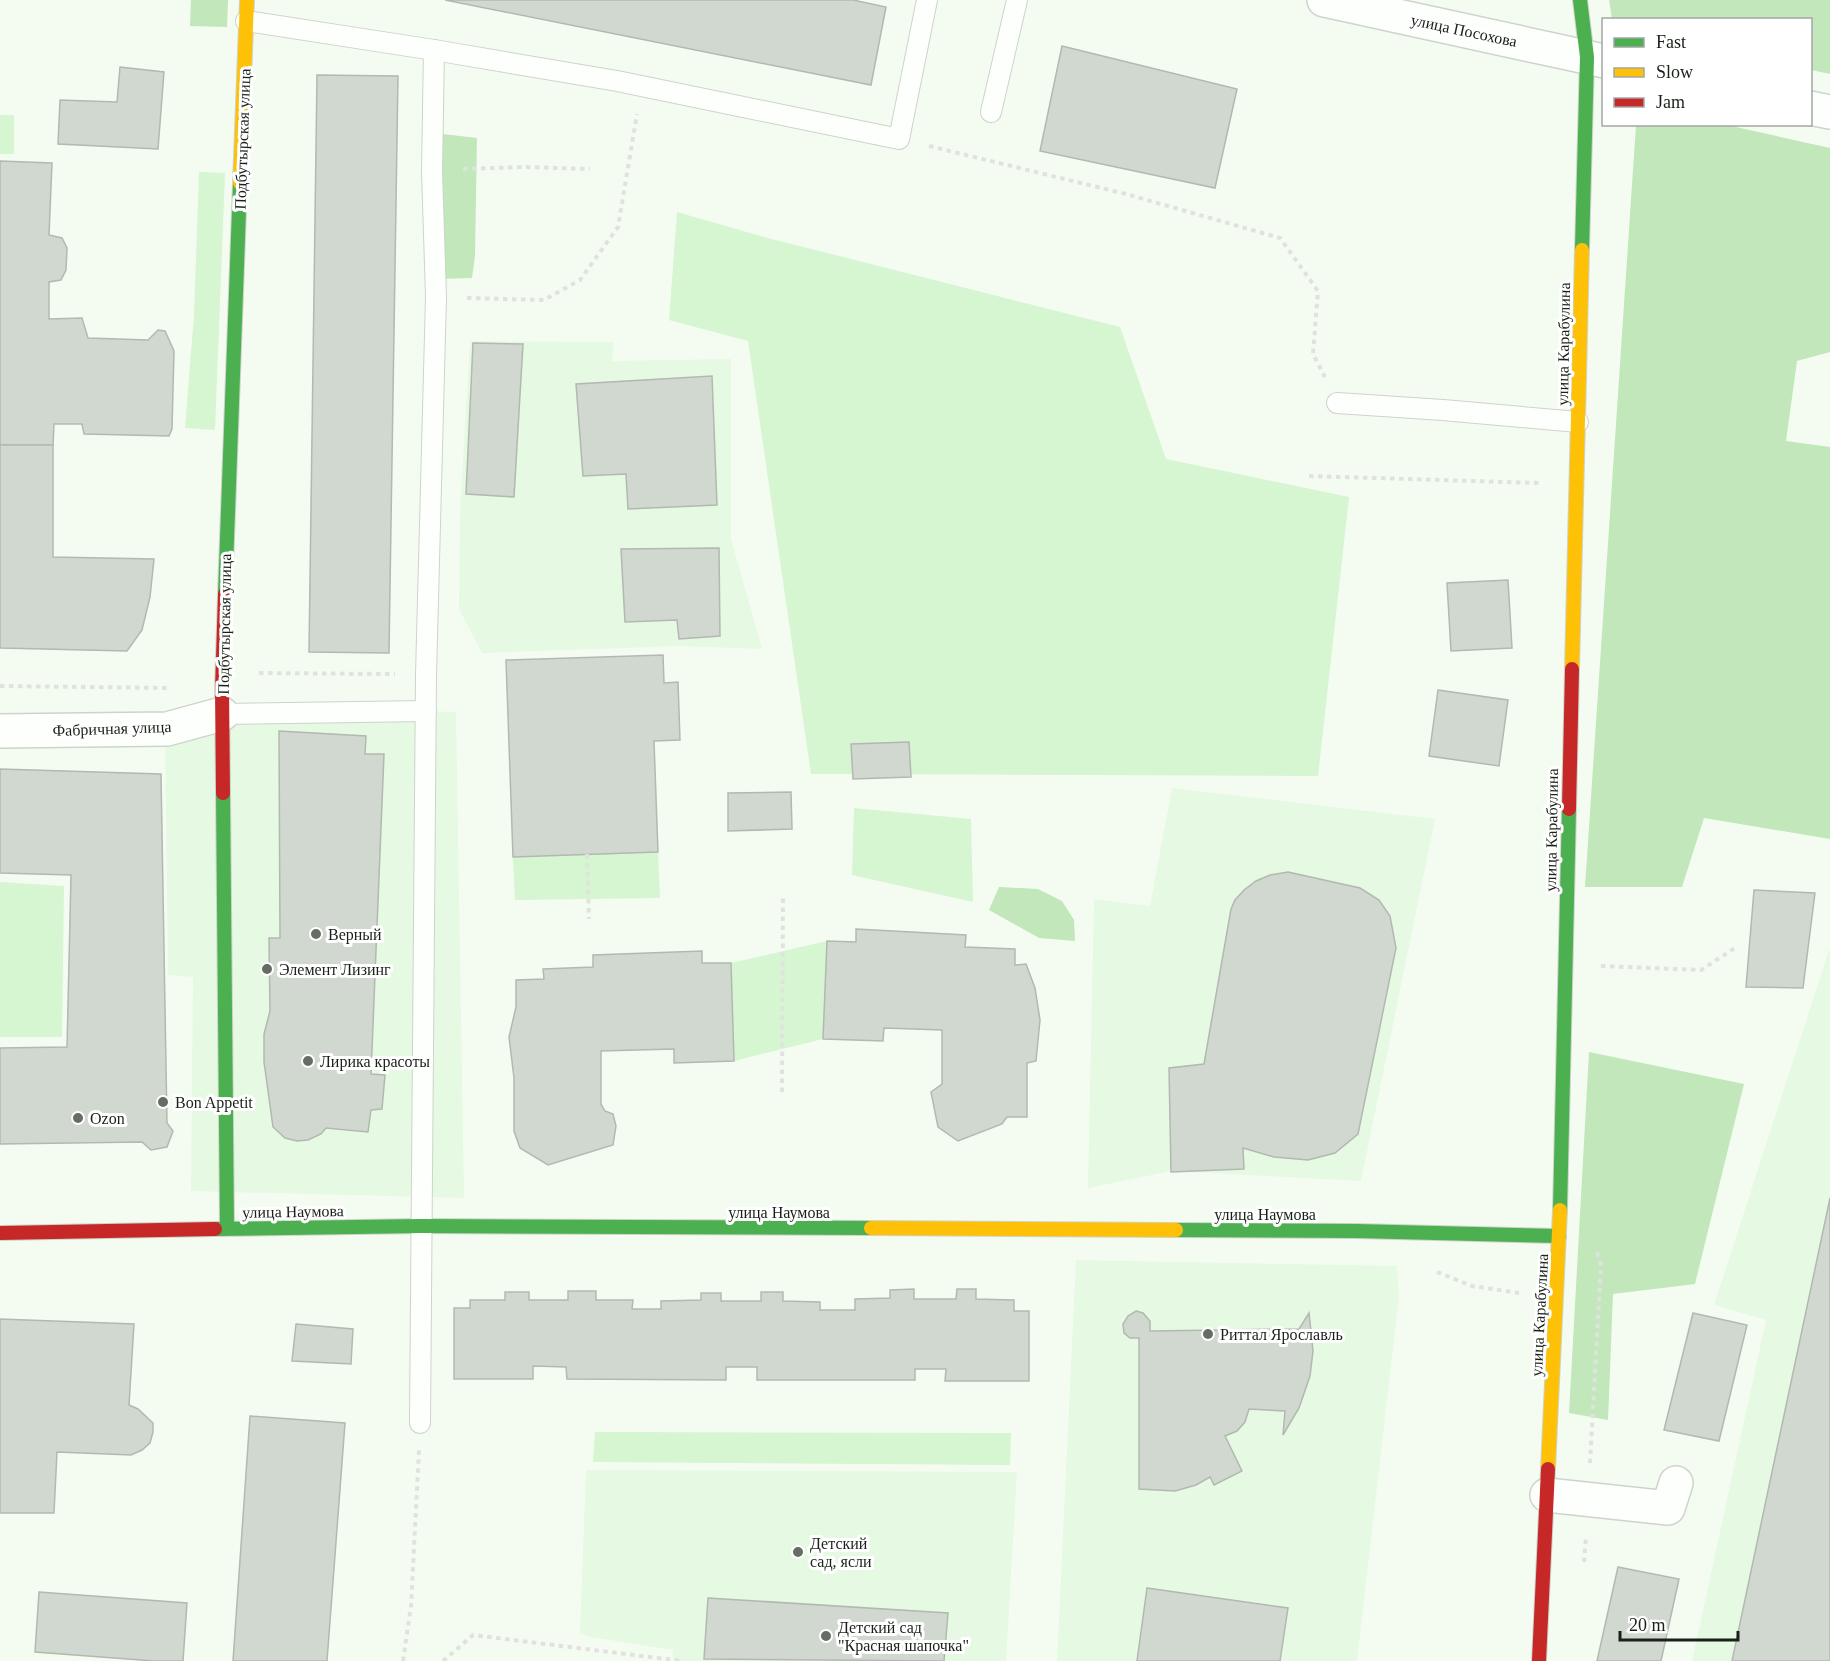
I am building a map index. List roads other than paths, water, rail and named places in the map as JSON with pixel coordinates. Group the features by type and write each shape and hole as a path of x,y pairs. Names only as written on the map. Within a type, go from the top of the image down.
{"street":[{"name":"Подбутырская улица","path":"227,1228 222,701 227,491 248,0"},
{"name":"улица Посохова","path":"1324,0 1595,59"},
{"name":"улица Карабулина","path":"1539,1661 1559,1236 1576,484 1595,59 1580,0"},
{"path":"1812,108 1830,112"},
{"name":"Фабричная улица","path":"0,731 167,729 222,701"},
{"name":"улица Наумова","path":"0,1233 421,1226 1356,1231 1559,1236"},
{"path":"1547,1495 1668,1508 1676,1483"}],"lane":[{"path":"246,21 434,50 642,86 899,139 927,0"},
{"path":"991,112 1017,0"},
{"path":"420,1423 426,675 436,297 432,171 434,50"},
{"path":"1337,403 1578,422"},
{"path":"222,701 426,711"}],"place":[{"name":"Верный","path":"316,934"},
{"name":"Элемент Лизинг","path":"267,969"},
{"name":"Лирика красоты","path":"308,1061"},
{"name":"Bon Appetit","path":"163,1102"},
{"name":"Ozon","path":"78,1118"},
{"name":"Риттал Ярославль","path":"1208,1334"},
{"name":"Детский сад, ясли","path":"798,1552"},
{"name":"Детский сад \"Красная шапочка\"","path":"826,1636"}]}
